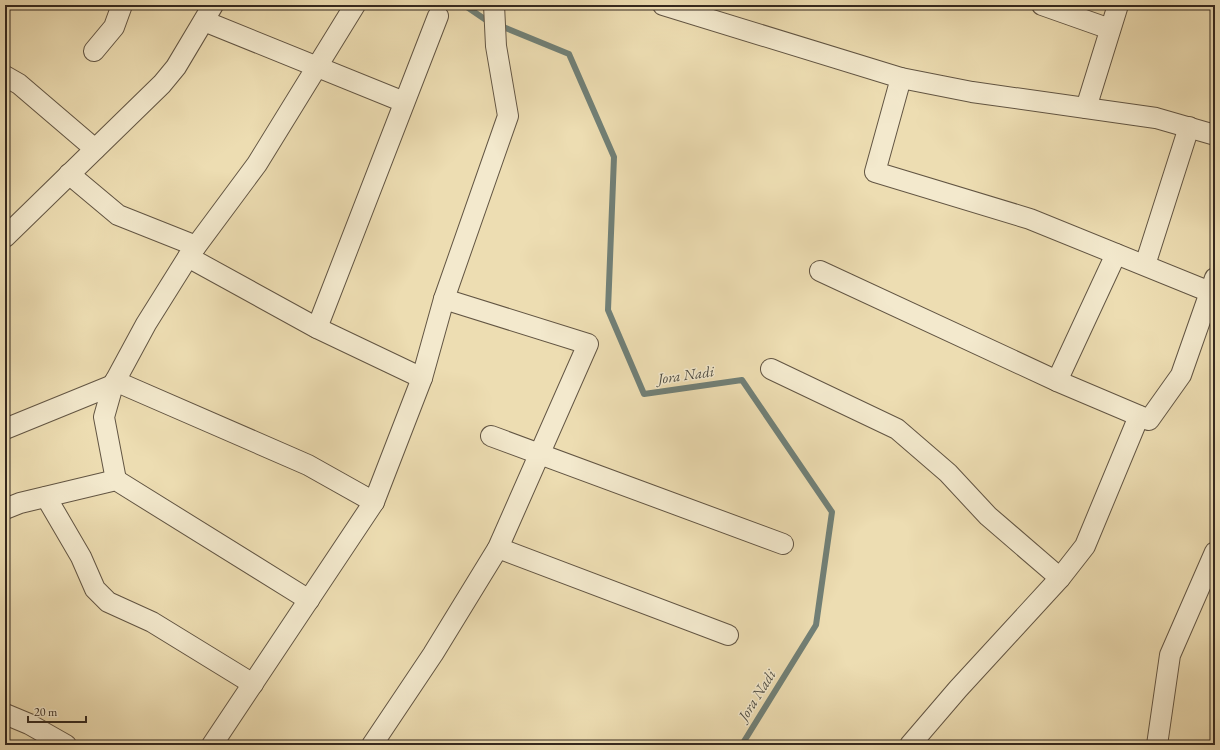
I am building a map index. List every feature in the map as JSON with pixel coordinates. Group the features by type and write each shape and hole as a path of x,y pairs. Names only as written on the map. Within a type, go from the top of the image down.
{"street":[{"path":"94,51 114,26 122,5"},
{"path":"116,480 104,417 114,383 146,324 192,252 257,164 356,5"},
{"path":"663,5 901,78 972,92 1156,118 1215,134"},
{"path":"1042,5 1110,29"},
{"path":"1086,108 1118,5"},
{"path":"212,745 374,502 422,378 444,299 508,116 496,46 494,6"},
{"path":"5,237 162,84 176,67 209,13 317,67 404,102"},
{"path":"317,328 438,16"},
{"path":"5,76 19,84 95,149"},
{"path":"820,271 1057,381 1149,420 1181,375 1212,285 1144,266 1030,219 876,172 901,78"},
{"path":"1144,266 1189,127"},
{"path":"69,174 118,215 192,252 317,328 422,378"},
{"path":"1057,381 1116,254"},
{"path":"372,745 432,654 498,548 588,344 444,299"},
{"path":"771,369 897,429 948,474 988,516 1060,578"},
{"path":"5,429 114,383 308,465 374,502"},
{"path":"910,745 958,689 1060,578 1085,546 1139,416"},
{"path":"491,436 783,544"},
{"path":"5,508 116,480 309,600"},
{"path":"46,497 81,557 95,589 108,602 152,622 253,684"},
{"path":"498,548 728,634"},
{"path":"1157,745 1170,655 1215,552"},
{"path":"5,714 29,724 66,745"}],"waterway":[{"name":"Jora Nadi","path":"464,5 486,20 569,54 614,157 608,310 644,394 742,380 832,512 816,625 743,743 744,745"}]}
